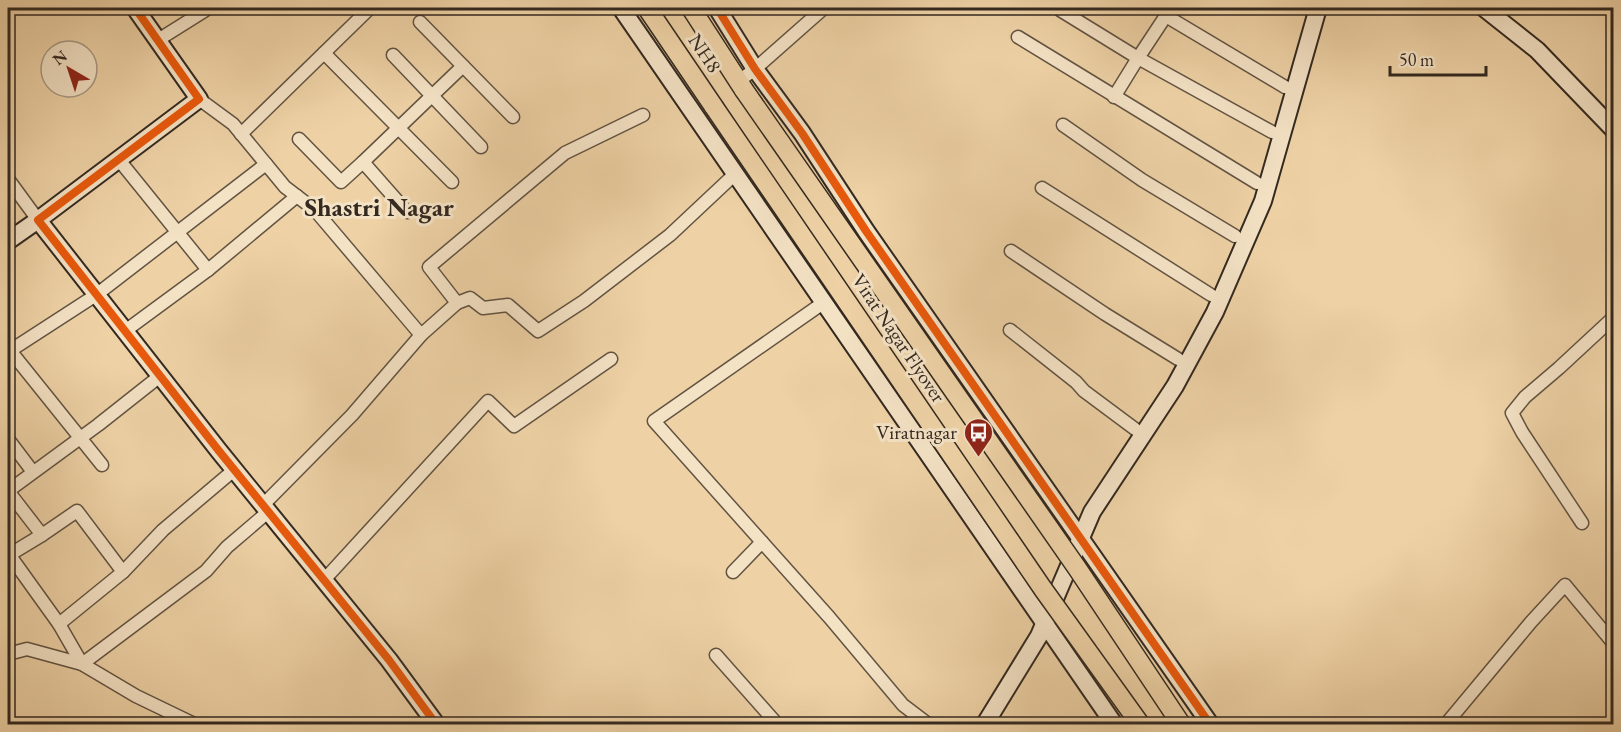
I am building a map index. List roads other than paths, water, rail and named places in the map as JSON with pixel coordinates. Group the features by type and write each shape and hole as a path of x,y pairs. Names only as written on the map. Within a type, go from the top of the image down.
{"main road":[{"name":"NH8","path":"647,8 710,100"},
{"name":"NH8","path":"691,8 741,85"},
{"name":"Virat Nagar Flyover","path":"741,85 1077,568 1182,724"},
{"name":"Virat Nagar Flyover","path":"710,100 1043,589 1140,724"}],"street":[{"path":"135,8 199,99 233,124 285,187 315,210 421,335"},
{"path":"158,40 208,8"},
{"path":"241,134 370,8"},
{"path":"717,8 755,69 802,133 866,231 1210,724"},
{"path":"741,85 755,69 824,8"},
{"path":"985,724 1041,620 1077,533 1084,506 1178,359 1211,295 1253,197 1307,8"},
{"path":"1077,533 1175,386 1215,312 1263,201 1318,8"},
{"path":"1484,8 1537,50 1614,130"},
{"path":"629,10 735,174 1114,724"},
{"path":"1060,10 1138,58 1272,132"},
{"path":"1114,97 1169,12 1285,87"},
{"path":"420,22 513,117"},
{"path":"1018,37 1257,183"},
{"path":"324,53 452,182"},
{"path":"393,55 481,147"},
{"path":"299,139 341,182 463,66"},
{"path":"8,241 199,99"},
{"path":"692,109 710,100"},
{"path":"456,303 429,267 565,153 643,115"},
{"path":"1063,125 1142,180 1235,236"},
{"path":"119,160 208,270"},
{"path":"363,162 407,212"},
{"path":"102,465 8,350 96,295 266,164"},
{"path":"82,664 206,571 352,415 421,335 456,303 470,298 483,308 508,305 538,331 584,301 670,235 735,174"},
{"path":"8,179 234,470 389,660 436,724"},
{"path":"1042,188 1211,295"},
{"path":"125,332 208,270 297,196"},
{"path":"1011,251 1105,314 1178,359"},
{"path":"823,303 654,421 830,617 903,705 928,724"},
{"path":"1582,523 1512,413 1525,397 1614,316"},
{"path":"1010,330 1076,382 1084,391 1135,429"},
{"path":"324,580 488,401 514,426 611,358"},
{"path":"42,535 8,491 160,376"},
{"path":"8,439 33,472"},
{"path":"59,624 123,572 163,530 234,470"},
{"path":"82,664 59,624 8,554 77,512 123,572"},
{"path":"733,572 762,542"},
{"path":"1446,724 1565,585 1614,644"},
{"path":"974,724 1031,632 1041,620"},
{"path":"8,654 27,649 82,664 136,696 194,724"},
{"path":"716,655 777,724"}],"place":[{"name":"Viratnagar","path":"978,458"}],"district":[{"name":"Shastri Nagar","path":"379,207"}]}
